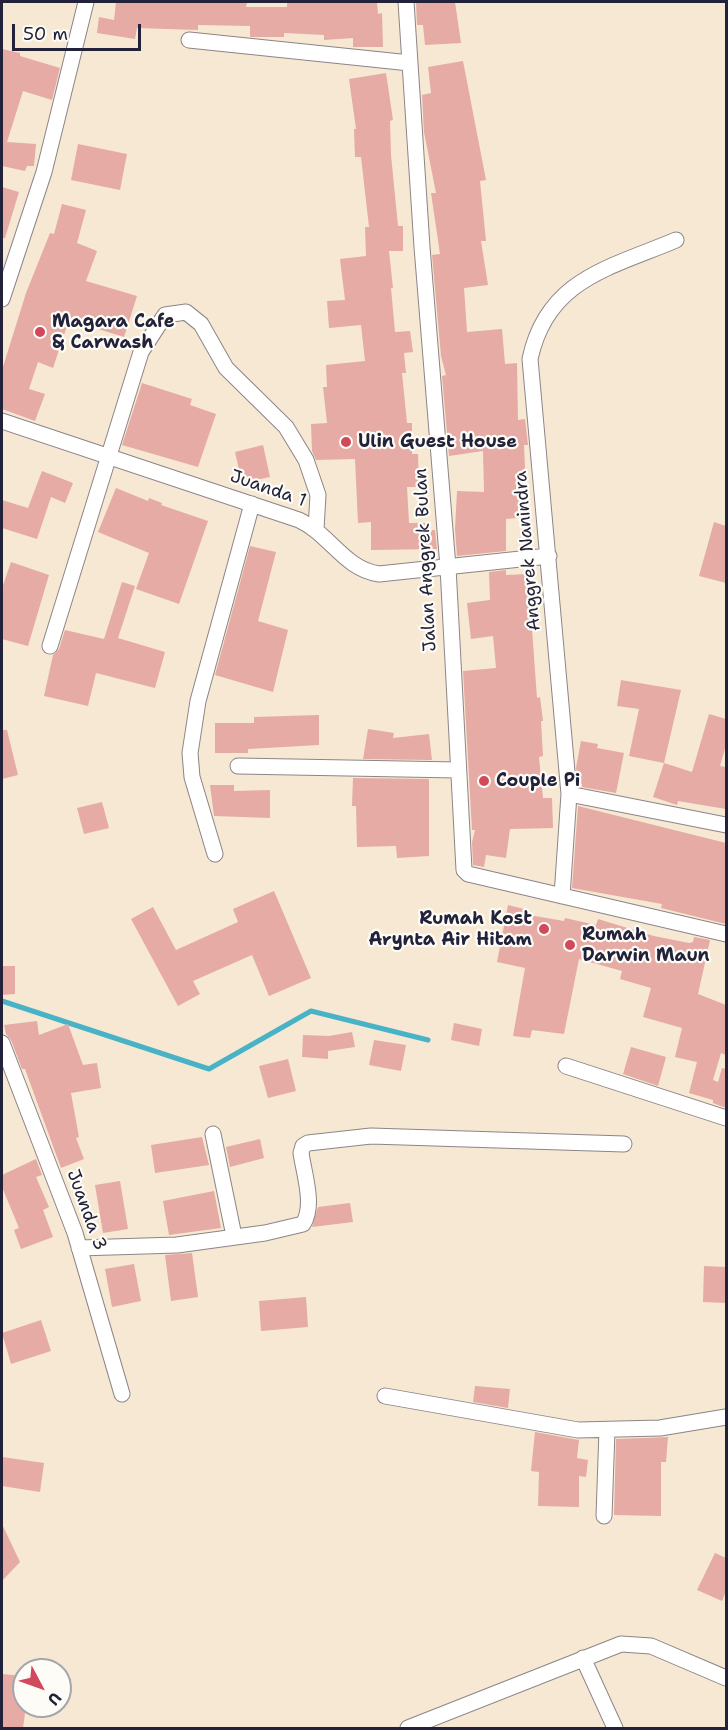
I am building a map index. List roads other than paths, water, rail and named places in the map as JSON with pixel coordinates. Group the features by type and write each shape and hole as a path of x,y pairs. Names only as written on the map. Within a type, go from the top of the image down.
{"street":[{"path":"2,299 44,171 86,2"},
{"name":"Jalan Anggrek Bulan","path":"406,2 448,567 456,771 464,871 562,896"},
{"path":"189,40 410,63"},
{"name":"Anggrek Nanindra","path":"562,896 568,795 549,556 529,368 539,330 551,309 571,287 676,240"},
{"path":"50,646 141,352 165,315 186,312 201,324 226,368 286,427 306,460 318,495 315,529"},
{"name":"Juanda 1","path":"2,421 299,520 315,529 354,567 362,571 379,574 549,556"},
{"path":"215,854 192,777 190,753 198,700 252,504"},
{"path":"238,766 456,771"},
{"path":"568,795 726,825"},
{"path":"562,896 726,934"},
{"name":"Juanda 3","path":"2,1043 79,1248 122,1394"},
{"path":"566,1066 726,1118"},
{"path":"213,1134 234,1236"},
{"path":"79,1248 177,1245 273,1231 303,1224 308,1217 308,1204 301,1153 303,1146 308,1143 371,1136 624,1144"},
{"path":"385,1396 578,1430 660,1428 726,1417"},
{"path":"604,1516 607,1430"},
{"path":"408,1728 621,1644 651,1646 726,1678"},
{"path":"583,1658 615,1728"}],"waterway":[{"path":"2,1001 209,1069 311,1011 428,1040"}],"place":[{"name":"Magara Cafe & Carwash","path":"40,332"},
{"name":"Ulin Guest House","path":"346,442"},
{"name":"Couple Pi","path":"484,781"},
{"name":"Rumah Kost Arynta Air Hitam","path":"544,929"},
{"name":"Rumah Darwin Maun","path":"570,945"}]}
